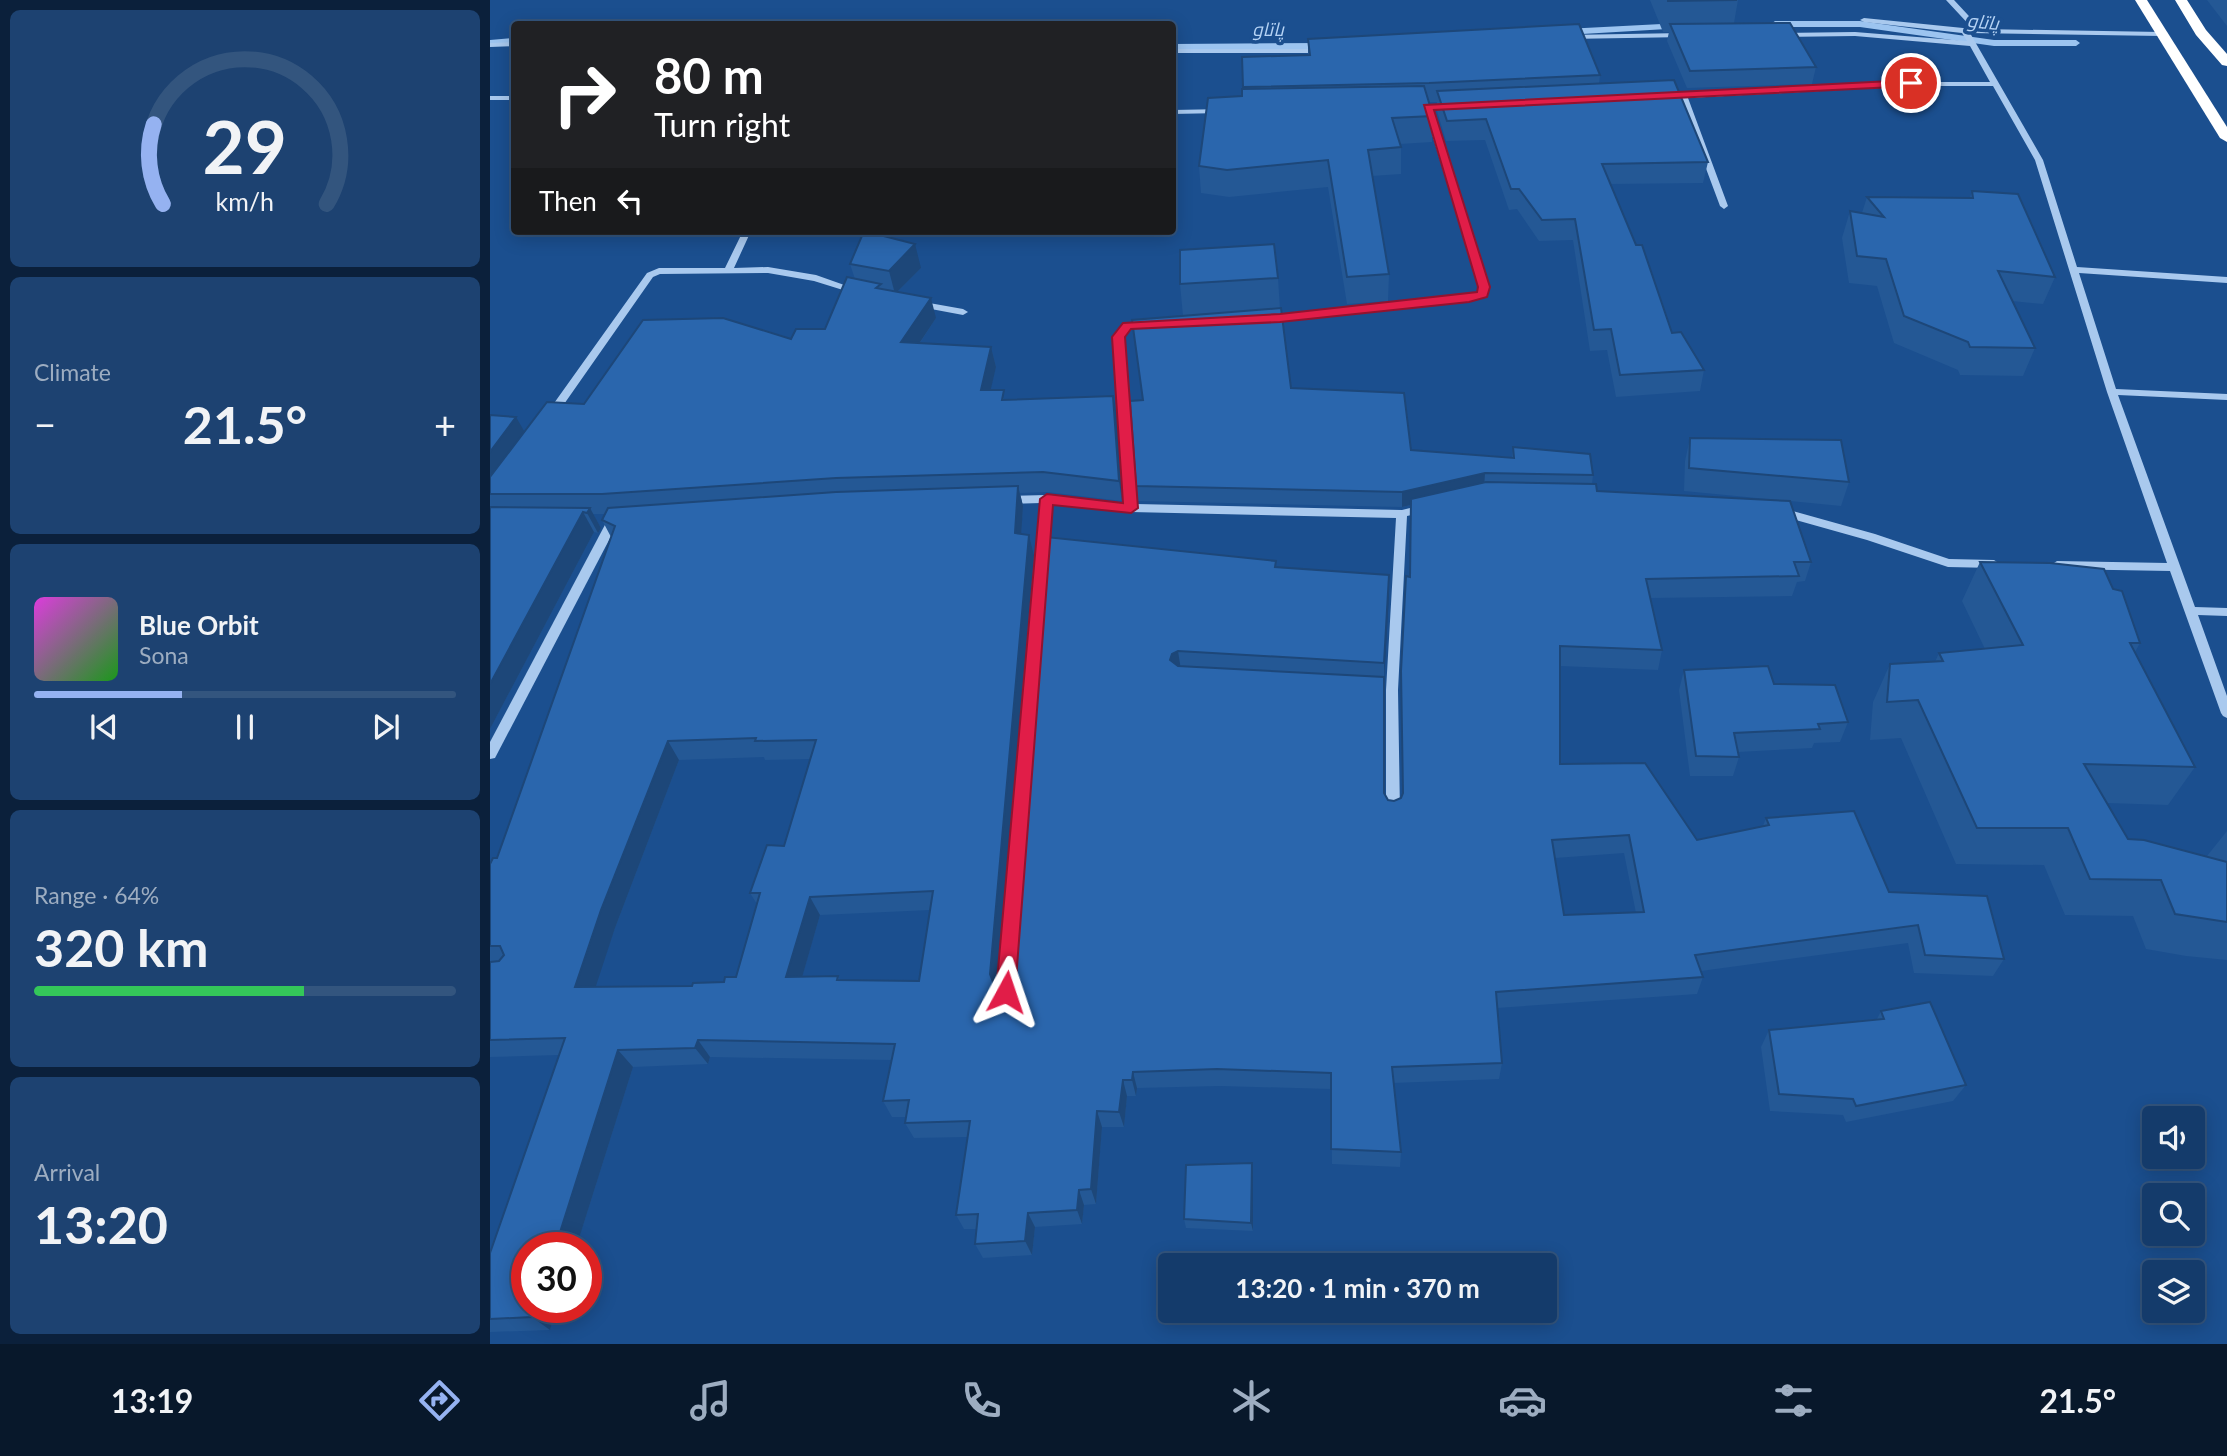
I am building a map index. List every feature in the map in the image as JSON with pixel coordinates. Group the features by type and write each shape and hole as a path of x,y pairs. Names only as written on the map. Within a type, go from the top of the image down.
{"highway":[{"path":"2141,0 2227,138"},
{"path":"2181,0 2202,32 2226,60"}],"street":[{"path":"1950,0 1979,32"},
{"path":"1864,20 1968,38 2039,160 2076,270 2112,392 2227,713"},
{"path":"1771,35 1855,34 1968,38 1979,32 2161,34"},
{"path":"1551,38 1687,36"},
{"path":"490,45 511,44"},
{"path":"1176,51 1334,51"},
{"path":"1683,96 1724,206"},
{"path":"490,98 511,98"},
{"path":"1253,319 1469,299 1482,294 1484,287 1427,107"},
{"path":"728,270 745,235"},
{"path":"542,428 650,275 672,270 768,270 816,278 870,294"},
{"path":"2076,270 2227,280"},
{"path":"910,302 963,312"},
{"path":"1131,508 1119,337 1127,326 1158,322"},
{"path":"2112,392 2227,397"},
{"path":"1006,992 1047,499"},
{"path":"993,500 1047,499 1131,508 1402,513 1443,504"},
{"path":"1775,510 1871,537 1948,563 2002,564"},
{"path":"1393,811 1385,690 1402,513"},
{"path":"600,521 627,520"},
{"path":"490,754 613,521"},
{"path":"2042,565 2176,567"},
{"path":"2191,611 2227,612"}],"lane":[{"path":"1657,97 1911,83 1995,84"},
{"path":"1415,107 1441,106"},
{"path":"1176,111 1227,110"}],"building":[{"path":"1668,0 1737,0 1668,1"},
{"path":"1790,23 1816,67 1690,71 1670,24"},
{"path":"1579,24 1600,75 1429,83 1243,87 1242,57 1310,55 1308,39"},
{"path":"1674,80 1708,162 1602,164 1636,245 1642,245 1672,333 1681,332 1704,370 1620,375 1611,329 1594,330 1575,219 1542,220 1519,189 1511,189 1486,119 1447,121 1437,91"},
{"path":"1424,86 1433,116 1392,118 1401,147 1368,150 1389,274 1347,277 1328,160 1227,170 1199,166 1208,98 1242,96 1242,89"},
{"path":"1972,191 2018,194 2055,277 1998,271 2035,348 1970,347 1968,342 1904,316 1886,259 1857,256 1850,211 1884,217 1867,197 1973,198"},
{"path":"862,235 880,235 915,244 889,271 850,264"},
{"path":"1274,244 1278,278 1180,284 1180,250"},
{"path":"847,277 881,284 876,288 931,298 901,342 991,347 981,390 1004,390 1002,400 1113,396 1119,481 1043,472 836,478 602,494 490,494 490,477 547,402 584,404 643,320 723,318 791,339 796,329 825,329"},
{"path":"1281,308 1291,388 1404,393 1411,450 1514,458 1513,447 1590,454 1593,475 1485,473 1402,492 1136,486 1130,401 1143,400 1132,320"},
{"path":"490,415 516,417 490,452"},
{"path":"1690,438 1841,440 1849,482 1689,468"},
{"path":"1486,482 1596,484 1597,491 1790,501 1811,562 1794,562 1799,576 1646,579 1662,650 1560,646 1560,764 1645,763 1697,840 1769,825 1766,818 1854,811 1889,892 1987,896 2004,959 1925,955 1918,925 1695,955 1703,977 1496,992 1502,1063 1392,1067 1401,1152 1331,1149 1331,1073 1217,1069 1133,1072 1132,1080 1123,1080 1119,1112 1097,1111 1091,1189 1079,1190 1077,1210 1028,1213 1025,1241 975,1244 978,1214 956,1215 970,1121 905,1123 909,1100 883,1101 895,1044 698,1040 695,1048 618,1050 560,1232 511,1232 511,1318 490,1319 490,1253 565,1038 490,1040 490,962 499,961 504,955 500,946 490,946 490,864 493,858 497,858 615,526 602,520 608,508 836,492 1018,486 1015,533 1029,535 990,974 993,982 1000,984 1009,975 1046,537 1276,561 1275,567 1389,575 1384,663 1178,651 1172,654 1170,660 1178,666 1384,677 1384,793 1388,800 1394,801 1401,798 1403,793 1401,671 1406,576 1410,577 1411,499","holes":["756,738 755,741 816,740 784,846 767,845 750,893 760,893 736,977 725,977 724,982 693,983 692,986 575,987 601,910 668,741","1629,835 1644,912 1564,915 1552,840","933,891 919,981 837,980 838,976 786,977 810,897"]},
{"path":"490,507 590,508 587,513 583,512 490,684"},
{"path":"1980,562 2050,563 2104,569 2113,589 2122,591 2140,643 2130,643 2195,767 2084,764 2128,839 2144,840 2227,862 2227,922 2175,914 2161,880 2090,879 2068,828 1977,828 1918,700 1887,702 1890,664 1943,661 1939,653 2023,645"},
{"path":"1768,666 1774,684 1835,685 1848,722 1818,724 1820,729 1734,733 1739,757 1696,756 1684,670"},
{"path":"1930,1002 1966,1085 1856,1106 1853,1099 1779,1094 1769,1030 1884,1019 1881,1011"},
{"path":"1252,1163 1251,1223 1184,1219 1186,1165"}],"waterway":[{"name":"پاتاو","path":"1775,24 1860,24 1994,43 2076,43"},
{"name":"پاتاو","path":"1565,32 1681,26"},
{"name":"پاتاو","path":"490,43 511,41"},
{"name":"پاتاو","path":"1176,47 1324,46"}],"route":[{"path":"1006,992 1047,499 1131,508 1119,337 1127,326 1144,323 1280,318 1469,299 1482,294 1484,287 1427,107 1911,83"}]}
